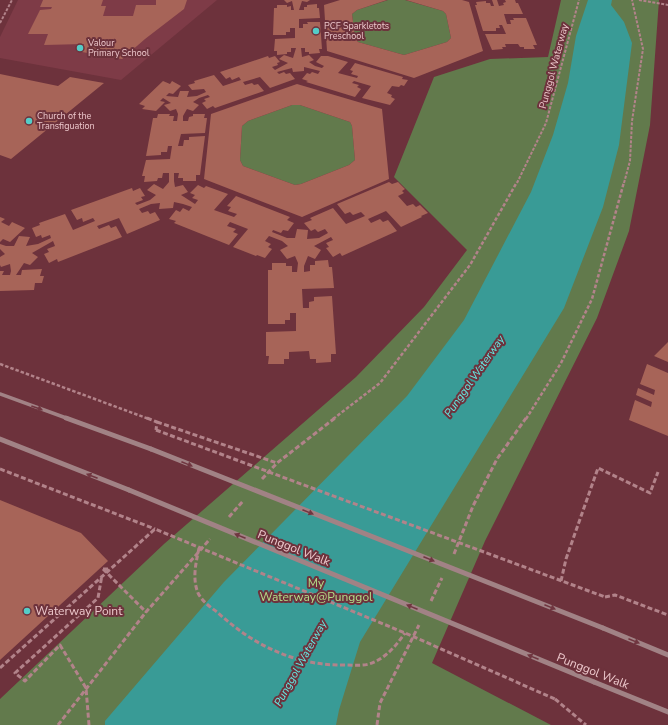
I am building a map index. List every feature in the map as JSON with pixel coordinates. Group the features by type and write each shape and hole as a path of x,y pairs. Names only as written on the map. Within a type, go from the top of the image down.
{"street":[{"path":"0,394 151,449 668,655"},
{"name":"Punggol Walk","path":"0,439 129,490 668,712"}],"path":[{"path":"0,23 12,0"},
{"name":"Punggol Waterway","path":"258,483 277,463 380,383 470,265 510,197 546,123 579,0"},
{"path":"450,561 473,506 497,459 522,425 561,363 592,299 630,162 632,121 643,49 632,0"},
{"path":"639,0 668,5"},
{"path":"0,364 157,422 277,463"},
{"path":"157,422 156,430 605,597 615,595 668,615"},
{"path":"561,581 566,559 598,468 650,493 658,472"},
{"path":"0,469 155,529 405,633 555,699 586,725"},
{"path":"228,518 248,495"},
{"path":"0,668 155,529"},
{"path":"58,725 146,612 212,536"},
{"path":"199,548 194,573 198,594 222,619 245,637 271,651 295,660 336,666 371,664 385,656 395,647 405,633"},
{"path":"109,569 103,569 146,612"},
{"path":"89,725 86,688 60,646 25,681 15,674 98,598 102,575"},
{"path":"429,603 443,575"},
{"path":"377,725 380,703 422,618"}],"shaded area":[{"name":"Valour Primary School","path":"18,0 217,0 121,80 0,58 0,37"}],"green space":[{"path":"388,0 405,0 443,11 446,14 451,38 447,42 404,55 358,42 355,38 352,14 357,10"},
{"name":"My Waterway@Punggol","path":"561,0 659,0 650,125 629,231 597,318 485,541 432,663 551,725 0,725 0,699 164,544 356,377 424,307 467,250 394,177 434,77 490,59 548,57"},
{"path":"292,105 300,105 350,122 352,126 355,160 349,165 295,185 243,166 240,160 242,126 248,121"}],"water":[{"path":"588,0 612,0 611,5 624,22 632,43 619,145 603,207 564,308 360,642 339,710 336,725 105,725 105,721 224,582 407,396 464,320 531,192 553,135 568,83 576,36"}],"building":[{"path":"43,0 103,0 101,6 106,6 103,16 133,16 136,5 156,5 156,0 187,0 184,9 122,59 82,52 84,44 44,45 48,34 28,34 40,10 51,9 52,7 40,7"},
{"path":"284,0 310,0 307,2 302,1 299,10 304,10 304,7 307,7 307,5 317,4 317,8 319,8 320,18 299,19 299,28 303,28 303,24 308,24 307,22 320,22 322,49 319,49 320,53 309,54 309,52 305,52 305,48 301,48 302,57 309,55 314,60 309,62 315,66 322,68 324,66 316,62 321,56 328,56 348,62 338,73 357,78 358,76 351,74 353,71 350,70 355,63 403,77 402,79 408,80 404,86 392,86 387,93 392,95 391,97 395,99 390,105 362,98 371,86 354,81 352,83 359,85 357,87 361,89 355,97 306,82 308,81 302,79 307,73 310,74 312,72 318,74 320,71 304,67 304,71 293,72 292,68 277,72 279,74 284,72 286,74 290,73 295,79 270,88 260,77 243,82 245,85 252,83 254,85 258,84 264,91 215,108 213,106 207,109 202,103 206,101 204,99 210,97 208,95 199,98 193,102 199,105 193,111 187,109 183,116 183,121 188,121 189,117 193,116 193,114 205,114 204,118 207,118 205,133 181,134 178,146 183,146 184,140 189,140 189,137 205,136 200,175 196,175 196,181 183,181 183,178 178,178 179,173 174,173 174,181 175,187 183,185 188,192 181,195 195,204 198,200 192,198 195,195 190,193 198,185 204,188 206,186 228,194 214,210 234,217 237,214 228,211 231,207 227,206 236,196 290,217 287,220 294,223 288,231 283,230 281,233 273,230 272,232 287,238 295,238 297,229 308,230 307,239 319,238 328,233 325,229 318,232 315,229 311,231 304,223 312,220 310,218 333,208 346,224 365,216 361,212 353,215 350,212 345,214 337,204 389,182 392,184 398,182 405,189 402,191 404,193 398,196 407,206 413,204 416,207 420,205 428,213 401,227 386,211 368,219 371,223 380,219 383,222 388,220 397,231 342,256 340,253 333,257 326,248 329,247 326,243 333,240 331,237 314,246 321,250 315,259 308,256 304,266 304,272 310,271 310,265 315,265 315,261 328,260 329,267 332,267 334,288 302,289 303,308 309,308 309,302 314,301 314,297 332,296 336,354 331,354 331,362 316,363 316,359 310,359 309,351 289,352 289,359 284,359 284,364 268,364 269,356 266,356 266,332 296,331 296,313 290,313 290,320 285,320 285,324 268,324 268,270 272,270 272,263 286,263 286,266 292,266 292,272 297,272 298,263 295,256 287,259 280,250 288,246 282,241 269,236 265,241 271,244 268,247 272,249 265,258 256,256 233,247 248,229 230,222 227,226 236,229 233,232 238,234 229,245 174,223 176,221 169,219 176,210 180,212 183,208 189,211 192,207 174,202 173,208 159,209 160,203 151,204 139,209 142,213 148,211 150,214 155,212 160,220 127,234 119,218 97,226 99,229 109,225 111,228 116,226 122,237 58,262 57,259 49,263 44,254 49,252 47,249 55,246 53,241 32,253 38,257 30,265 24,263 16,275 21,275 22,270 42,269 40,276 44,276 42,283 35,283 34,290 0,291 0,271 4,271 2,275 10,275 11,271 10,264 1,267 0,265 0,257 5,254 0,249 0,244 14,246 19,236 30,237 26,246 38,244 51,238 50,235 42,238 41,235 36,237 32,228 40,225 39,223 65,214 73,230 95,221 93,218 83,222 82,218 77,220 71,210 132,188 133,191 140,188 145,196 141,197 143,200 135,203 137,205 150,200 156,195 147,190 154,184 163,189 169,182 169,173 163,173 162,178 158,178 157,181 144,182 145,176 142,176 146,160 170,159 172,146 168,146 167,152 161,152 161,155 146,156 153,118 157,118 158,114 170,114 169,116 174,116 173,121 177,121 178,114 176,109 170,111 164,105 171,103 163,98 160,101 165,102 156,111 142,109 145,106 139,104 163,81 170,84 172,81 181,86 173,94 169,93 166,96 178,97 180,91 189,91 187,97 197,96 206,92 204,89 192,90 188,85 195,83 194,81 214,75 223,86 241,80 239,77 232,80 230,77 226,79 220,72 268,56 269,58 275,56 280,62 277,63 278,65 272,67 275,70 288,63 279,59 284,55 293,58 296,48 291,48 291,52 287,52 287,54 277,55 277,51 274,51 275,39 295,38 295,28 290,28 290,32 286,32 286,35 273,35 274,8 277,8 277,5 287,5 287,7 291,6 291,10 294,10 292,1 287,3"},
{"path":"340,0 387,0 357,10 352,14 355,38 358,42 404,55 447,42 451,38 446,14 443,11 406,0 462,0 469,2 483,51 414,78 327,51 324,5"},
{"path":"492,0 497,0 499,6 504,5 503,3 506,2 505,0 515,0 516,3 518,3 523,14 504,14 507,24 511,24 510,20 514,20 513,18 526,18 537,45 533,45 535,49 524,49 524,47 520,47 518,44 505,44 506,47 502,47 503,49 492,50 485,34 506,34 502,25 499,25 500,28 496,28 496,31 483,31 475,5 477,5 476,2 486,1 486,3 490,3 491,6 494,6"},
{"name":"Church of the Transfiguation","path":"0,74 58,86 70,77 104,83 11,159 0,155"},
{"path":"297,84 382,109 389,179 302,217 204,179 211,114","holes":["292,105 300,105 350,122 352,126 355,160 349,165 295,185 243,166 240,160 242,126 248,121"]},
{"path":"0,217 5,219 1,222 9,226 12,222 25,228 10,242 3,239 0,242"},
{"path":"668,342 668,362 654,356"},
{"path":"647,364 668,373 668,436 629,420 635,400 651,407 652,402 636,395 638,388 654,395 655,390 640,384"},
{"name":"Waterway Point","path":"0,500 81,533 108,561 0,660"}],"place":[{"name":"PCF Sparkletots Preschool","path":"316,31"},
{"name":"Valour Primary School","path":"80,48"},
{"name":"Church of the Transfiguation","path":"29,121"},
{"name":"Waterway Point","path":"27,611"}]}
